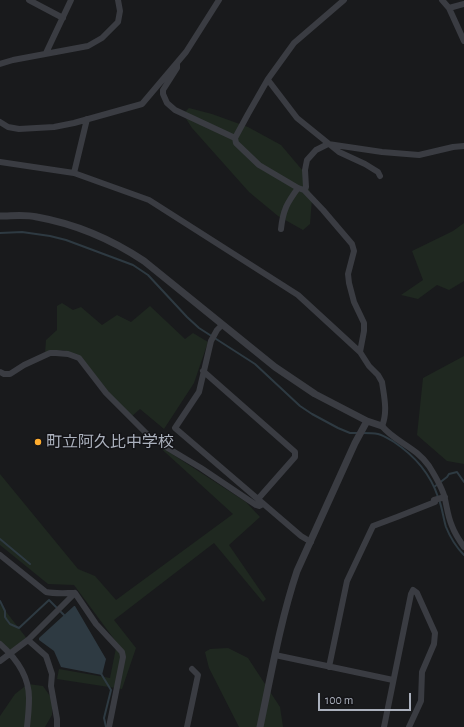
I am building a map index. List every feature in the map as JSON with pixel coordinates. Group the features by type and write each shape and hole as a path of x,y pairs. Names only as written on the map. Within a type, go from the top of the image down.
{"street":[{"path":"29,0 63,18"},
{"path":"46,53 71,0"},
{"path":"0,64 46,53 88,46 102,38 118,22 120,11 118,0"},
{"path":"0,122 8,127 19,130 54,127 142,104 186,52 219,0"},
{"path":"344,0 294,43 268,80 235,138 236,143 260,165 301,189 323,210 352,244 354,251 348,274 354,302 364,323 360,352"},
{"path":"442,0 449,8 464,40"},
{"path":"449,8 464,4"},
{"path":"177,63 178,68 163,90 167,103 175,110 235,138"},
{"path":"268,80 297,118 339,152 365,164 378,172 380,176"},
{"path":"74,173 87,119"},
{"path":"280,229 284,210 290,199 301,189 306,187 305,170 307,160 316,150 328,144 382,152 419,155 464,146"},
{"path":"0,162 74,173 149,200 298,296 360,352 369,366 380,378 382,382 386,412 385,420 382,426"},
{"path":"0,216 36,216 101,236 124,248 144,261 220,327 293,380 367,421 382,426 415,451 430,466 445,497 451,524 464,547"},
{"path":"220,327 211,341 199,392 175,428 301,536 311,542"},
{"path":"0,372 10,374 24,365 50,353 68,354 79,358 106,393 151,438 201,468 256,505 259,506 263,504"},
{"path":"203,371 295,452 295,457 258,499"},
{"path":"260,727 290,591 297,571 355,443 367,421"},
{"path":"329,667 347,581 373,526 397,518 435,502 434,500 445,497"},
{"path":"0,555 46,592 75,593"},
{"path":"384,727 413,590 417,593 435,633 435,638 434,644 422,672 421,701 409,727"},
{"path":"0,661 28,640 75,593"},
{"path":"75,593 96,624 122,652 123,657 109,727"},
{"path":"28,640 46,656 52,674 51,686 57,727"},
{"path":"0,644 11,653 21,668 27,682 29,698 27,727"},
{"path":"275,655 393,680"},
{"path":"187,727 198,675 192,669"}],"shaded area":[{"path":"189,108 212,114 248,127 281,145 303,171 312,198 310,224 303,230 278,216 249,192 192,128 183,114"},
{"path":"464,223 464,281 449,290 437,285 418,299 401,295 423,280 412,251 453,231"},
{"path":"62,303 73,310 81,307 102,325 117,315 131,322 150,306 185,339 193,333 208,342 194,383 164,429 140,409 131,417 107,391 79,356 63,350 45,354 46,340 57,330 57,306"},
{"path":"464,356 464,464 447,461 417,435 423,378"},
{"path":"155,443 246,502 260,517 229,545 266,599 263,602 214,543 114,620 136,648 122,689 57,679 59,669 110,678 117,643 74,585 48,584 0,545 0,474 78,569 95,576 116,600 233,514"},
{"path":"0,604 28,640 11,653 0,644"},
{"path":"74,606 106,659 102,675 61,667 54,651 39,640 39,638"},
{"path":"228,648 248,658 280,707 283,727 239,727 209,668 205,652 210,649"},
{"path":"28,684 43,686 52,699 52,715 45,727 0,727 0,716 15,694"}],"waterway":[{"path":"0,233 22,232 50,236 66,240 133,265 148,275 199,328 255,364 300,406 338,428 350,433 358,433"},
{"path":"362,433 372,433 386,437 402,447 421,466 435,488 449,534 464,555"},
{"path":"434,487 449,474 457,472 464,482"},
{"path":"0,539 30,564"},
{"path":"0,601 5,611 5,617 7,620 10,624 19,628 49,600 65,616"},
{"path":"100,672 111,690 104,718 106,727"}],"place":[{"name":"町立阿久比中学校","path":"38,442"}]}
